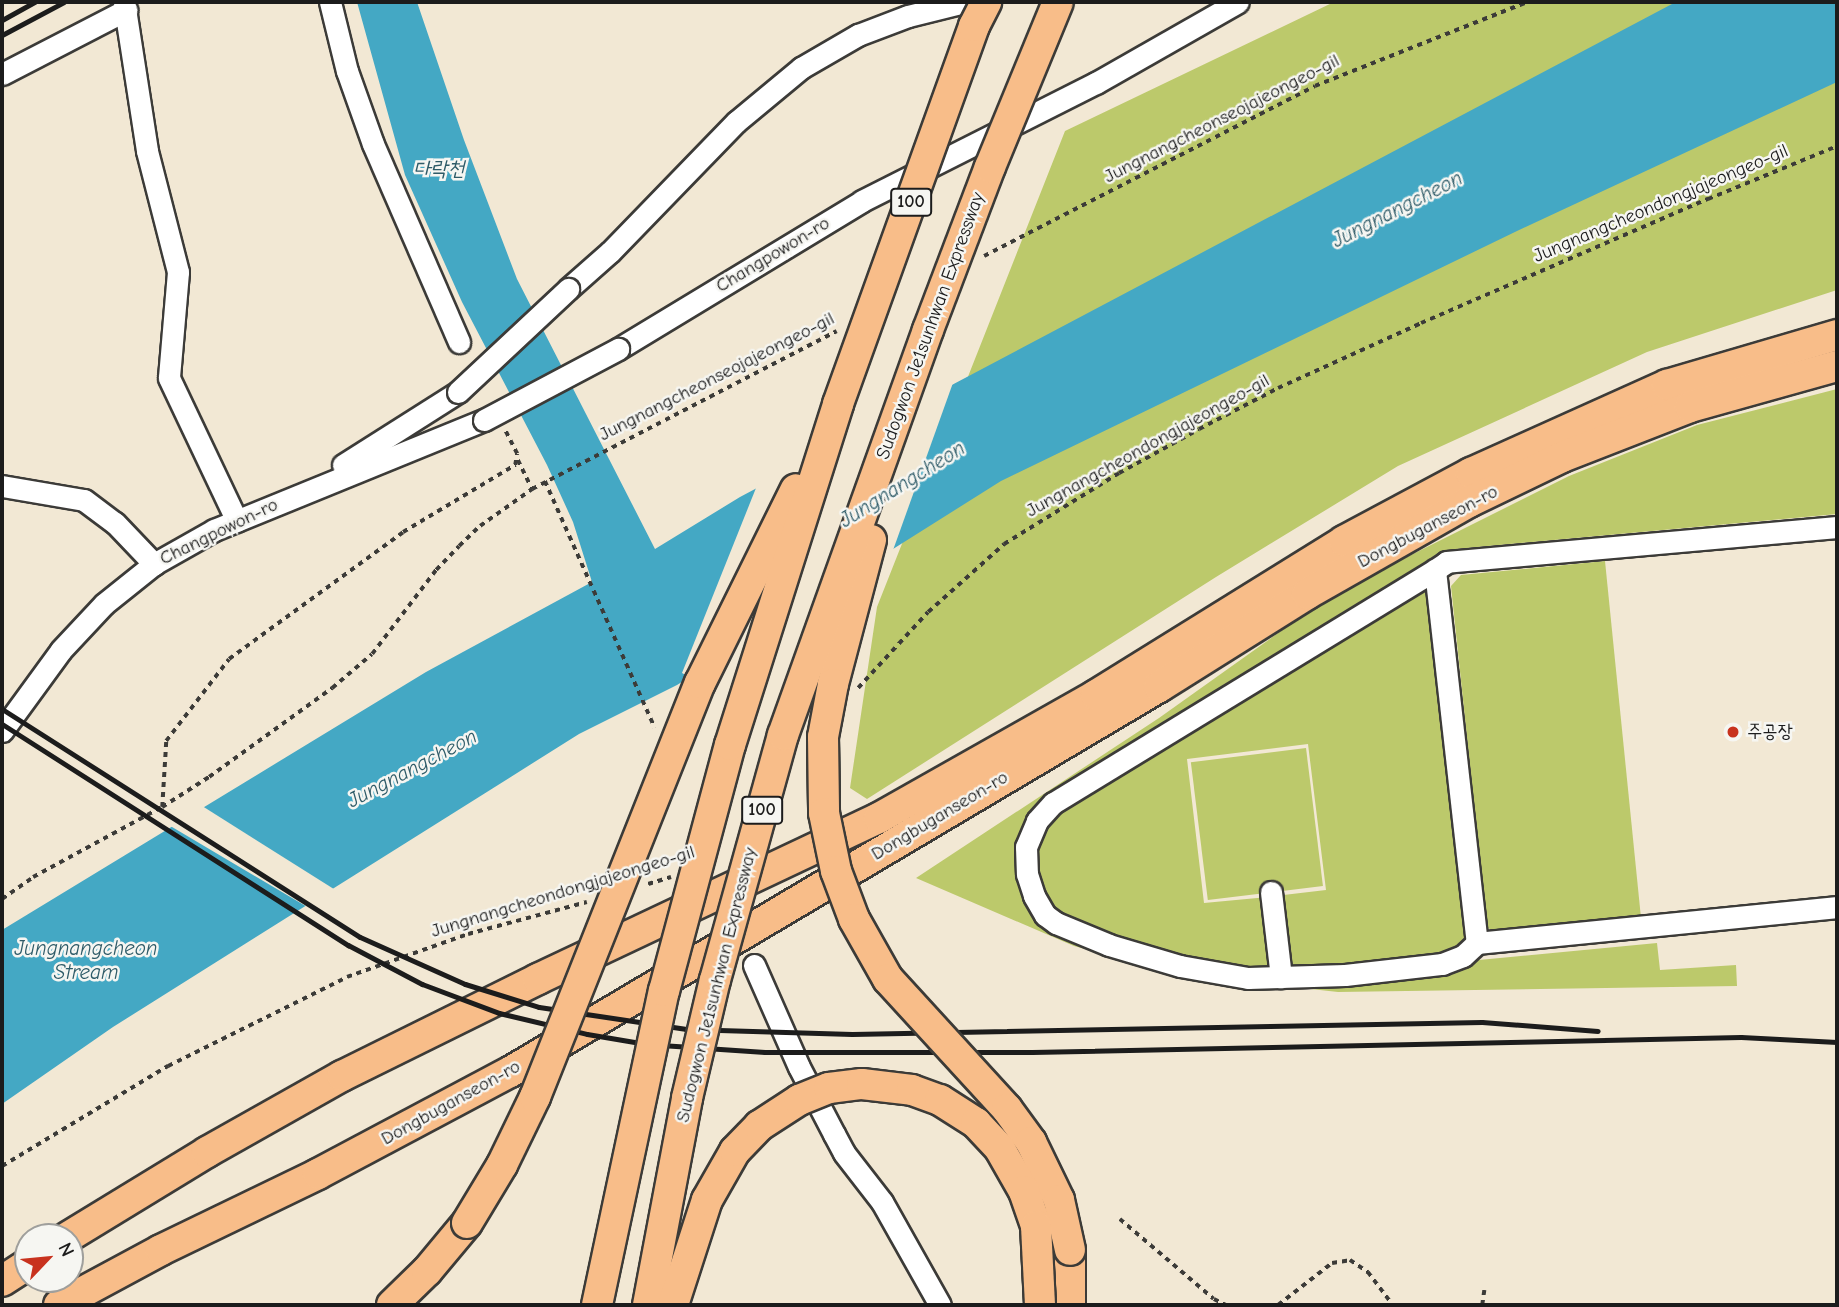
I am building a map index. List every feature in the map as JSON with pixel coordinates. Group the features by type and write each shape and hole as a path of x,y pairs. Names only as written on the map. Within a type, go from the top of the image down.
{"highway":[{"name":"100","path":"597,1305 636,1114 695,871 730,745 838,404 974,26 986,2"},
{"name":"Sudogwon Je1sunhwan Expressway","path":"648,1305 687,1098 749,852 804,670 928,330 990,167 1058,2"},
{"path":"928,330 833,684 822,757 826,828 841,888 877,963 928,1026 1007,1109 1045,1166 1059,1199 1070,1250 1070,1305"},
{"name":"Dongbuganseon-ro","path":"84,1227 207,1152 354,1070 879,818 1096,695 1344,541 1471,473 1667,385 1837,335"},
{"name":"Dongbuganseon-ro","path":"59,1305 161,1250 318,1174 510,1072 1159,687 1319,587 1469,502 1562,457 1689,407 1837,366"},
{"path":"392,1305 427,1271 467,1223 502,1165 535,1097 700,683 838,404"},
{"path":"673,1305 707,1200 735,1151 759,1126 785,1107 814,1093 862,1084 912,1090 940,1100 976,1123 1000,1149 1024,1191 1035,1226 1040,1305"}],"street":[{"path":"330,2 347,71 373,144 459,341"},
{"name":"Changpowon-ro","path":"300,492 458,392 610,252 736,122 801,68 858,35 908,16 965,2"},
{"name":"Changpowon-ro","path":"2,731 61,650 104,604 154,564 300,492 493,421 618,349 862,201 1097,83 1238,2"},
{"path":"2,74 126,4 147,150 178,272 169,378 237,521"},
{"path":"2,486 84,500 115,523 154,564"},
{"path":"1837,527 1447,562 1053,803 1037,821 1026,847 1027,874 1034,896 1045,915 1056,923 1110,945 1180,966 1248,978 1345,975 1442,964 1463,956 1477,943 1837,907"},
{"path":"1435,570 1477,943"},
{"path":"1271,892 1281,977"},
{"path":"754,965 799,1067 844,1153 882,1202 940,1305"}],"path":[{"name":"Jungnangcheonseojajeongeo-gil","path":"972,262 1324,82 1527,2"},
{"name":"Jungnangcheondongjajeongeo-gil","path":"852,695 928,611 1004,544 1119,473 1199,429 1314,372 1695,204 1837,146"},
{"name":"Jungnangcheonseojajeongeo-gil","path":"2,899 33,877 162,807 257,744 355,670 372,654 436,570 459,546 480,526 532,489 837,331"},
{"path":"493,421 517,458 532,489"},
{"path":"162,807 166,741 229,659 403,532 515,465 517,458"},
{"path":"545,481 657,735"},
{"name":"Jungnangcheondongjajeongeo-gil","path":"643,885 677,874"},
{"name":"Jungnangcheondongjajeongeo-gil","path":"2,1166 168,1066 335,983 467,934 595,900"},
{"path":"1121,1219 1214,1299 1226,1305"},
{"path":"1278,1305 1332,1264 1350,1260 1368,1272 1393,1305"},
{"path":"1482,1305 1485,1290"}],"green space":[{"path":"1334,2 1837,2 1837,290 1647,352 1398,466 1216,577 867,799 850,788 877,607 1065,131"},
{"path":"1837,389 1837,514 1456,549 1078,782 1023,847 1041,917 1177,974 1074,946 916,878 1159,718 1295,621 1385,568 1569,476 1697,425"},
{"path":"1605,561 1641,918 1495,933 1487,927 1451,586 1461,575"},
{"path":"1430,579 1473,942 1461,953 1285,972 1275,896 1326,890 1308,744 1187,759 1204,903 1268,897 1276,973 1181,964 1058,920 1031,873 1041,823 1056,806"},
{"path":"1306,748 1323,886 1208,900 1191,762"},
{"path":"1657,943 1660,970 1736,965 1737,986 1338,992 1248,982"}],"water":[{"name":"Jungnangcheon Stream","path":"357,2 417,2 464,140 517,279 655,549 740,497 1672,4 1837,2 1837,82 1517,231 1001,481 677,685 579,734 113,1027 2,1104 2,930 426,672 592,582 573,522 547,465 462,302 405,175"}],"pier":[{"path":"954,380 892,553 693,679 682,673 758,483"},
{"path":"199,804 337,891 309,908 167,824"}],"railway":[{"path":"2,20 35,2"},
{"path":"2,35 64,2"},
{"path":"2,709 360,937 465,984 539,1007 686,1029 852,1034 1482,1022 1598,1031"},
{"path":"2,724 348,945 422,984 499,1013 587,1034 646,1044 765,1052 1032,1052 1741,1037 1837,1042"}],"place":[{"name":"주공장","path":"1733,732"}],"water label":[{"name":"다락천","path":"439,168"},
{"name":"Jungnangcheon","path":"1397,209"},
{"name":"Jungnangcheon","path":"902,484"},
{"name":"Jungnangcheon","path":"412,768"}]}
